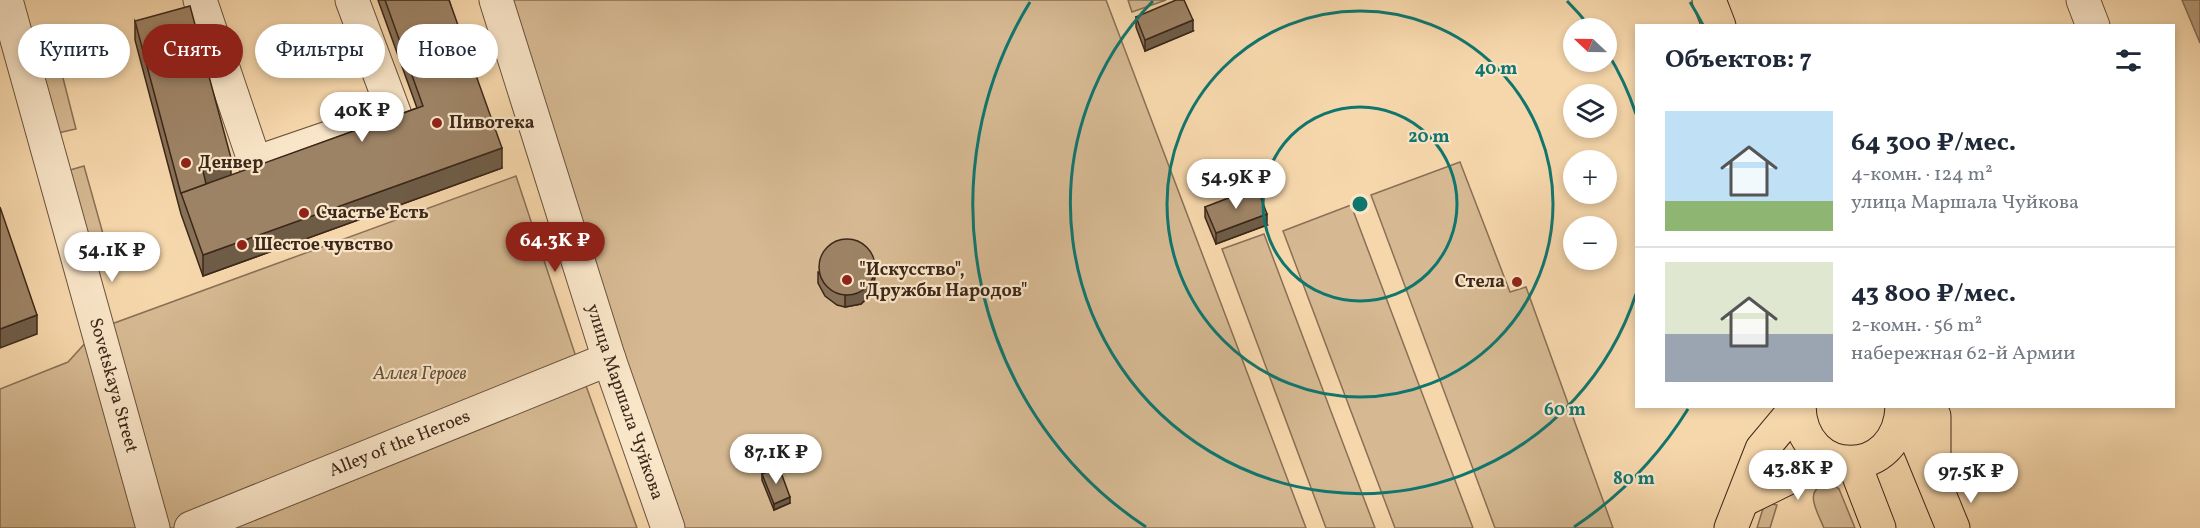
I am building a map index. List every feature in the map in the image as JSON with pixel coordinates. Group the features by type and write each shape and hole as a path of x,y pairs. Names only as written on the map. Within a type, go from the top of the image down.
{"main road":[{"path":"1709,0 1718,24"},
{"path":"1737,514 1762,449 1773,408"},
{"path":"1762,449 1797,408"},
{"path":"1799,408 1804,434 1813,447 1825,456 1847,462 1879,528"},
{"path":"1737,514 1804,470 1871,459 1885,450 1896,437 1902,421 1903,408"},
{"path":"1904,408 1943,504"},
{"path":"1930,408 1934,416 1943,504"}],"street":[{"name":"Sovetskaya Street","path":"6,0 8,37 153,528"},
{"path":"200,0 255,164 395,115 352,0"},
{"name":"улица Маршала Чуйкова","path":"496,0 609,358 668,528"},
{"path":"2083,0 2092,24"},
{"name":"Alley of the Heroes","path":"191,528 609,358"}],"green space":[{"path":"512,0 1106,0 1306,528 681,528"},
{"path":"1128,0 1166,0 1132,12"},
{"path":"39,78 63,78 76,129 53,134"},
{"path":"1460,162 1510,292 1526,287 1613,528 1495,528 1371,195"},
{"path":"84,166 107,248 86,254 63,172"},
{"name":"Аллея Героев","path":"516,176 580,369 637,528 0,528 0,389 68,362 98,329"},
{"path":"1351,205 1473,528 1395,528 1283,231"},
{"path":"1264,234 1375,528 1326,528 1222,249"},
{"path":"1830,482 1839,489 1855,528 1824,528 1815,507 1814,495 1816,489"},
{"path":"1765,502 1777,505 1770,528 1757,528"}],"shaded area":[{"path":"2182,0 2200,0 2200,43"}],"building":[{"path":"385,0 449,0 458,24 397,24 397,33"},
{"path":"1176,0 1184,0 1193,20 1145,40 1136,17"},
{"path":"190,6 195,24 142,24 142,47 135,21"},
{"path":"150,78 209,78 231,158 202,166 206,184 181,194"},
{"path":"413,78 477,78 502,148 203,255 181,193 423,106"},
{"path":"1257,187 1267,214 1216,233 1205,207"},
{"path":"0,207 37,315 0,329"},
{"name":"\"Искусство\", \"Дружбы Народов\"","path":"841,239 853,239 863,243 871,251 875,267 871,283 863,291 853,295 841,295 831,291 823,283 819,273 819,261 823,251 831,243"},
{"path":"779,467 790,497 774,504 762,474"}],"place":[{"name":"Пивотека","path":"437,123"},
{"name":"Денвер","path":"186,163"},
{"name":"Счастье Есть","path":"304,213"},
{"name":"Шестое чувство","path":"242,245"},
{"name":"\"Искусство\", \"Дружбы Народов\"","path":"847,280"},
{"name":"Стела","path":"1517,282"}]}
